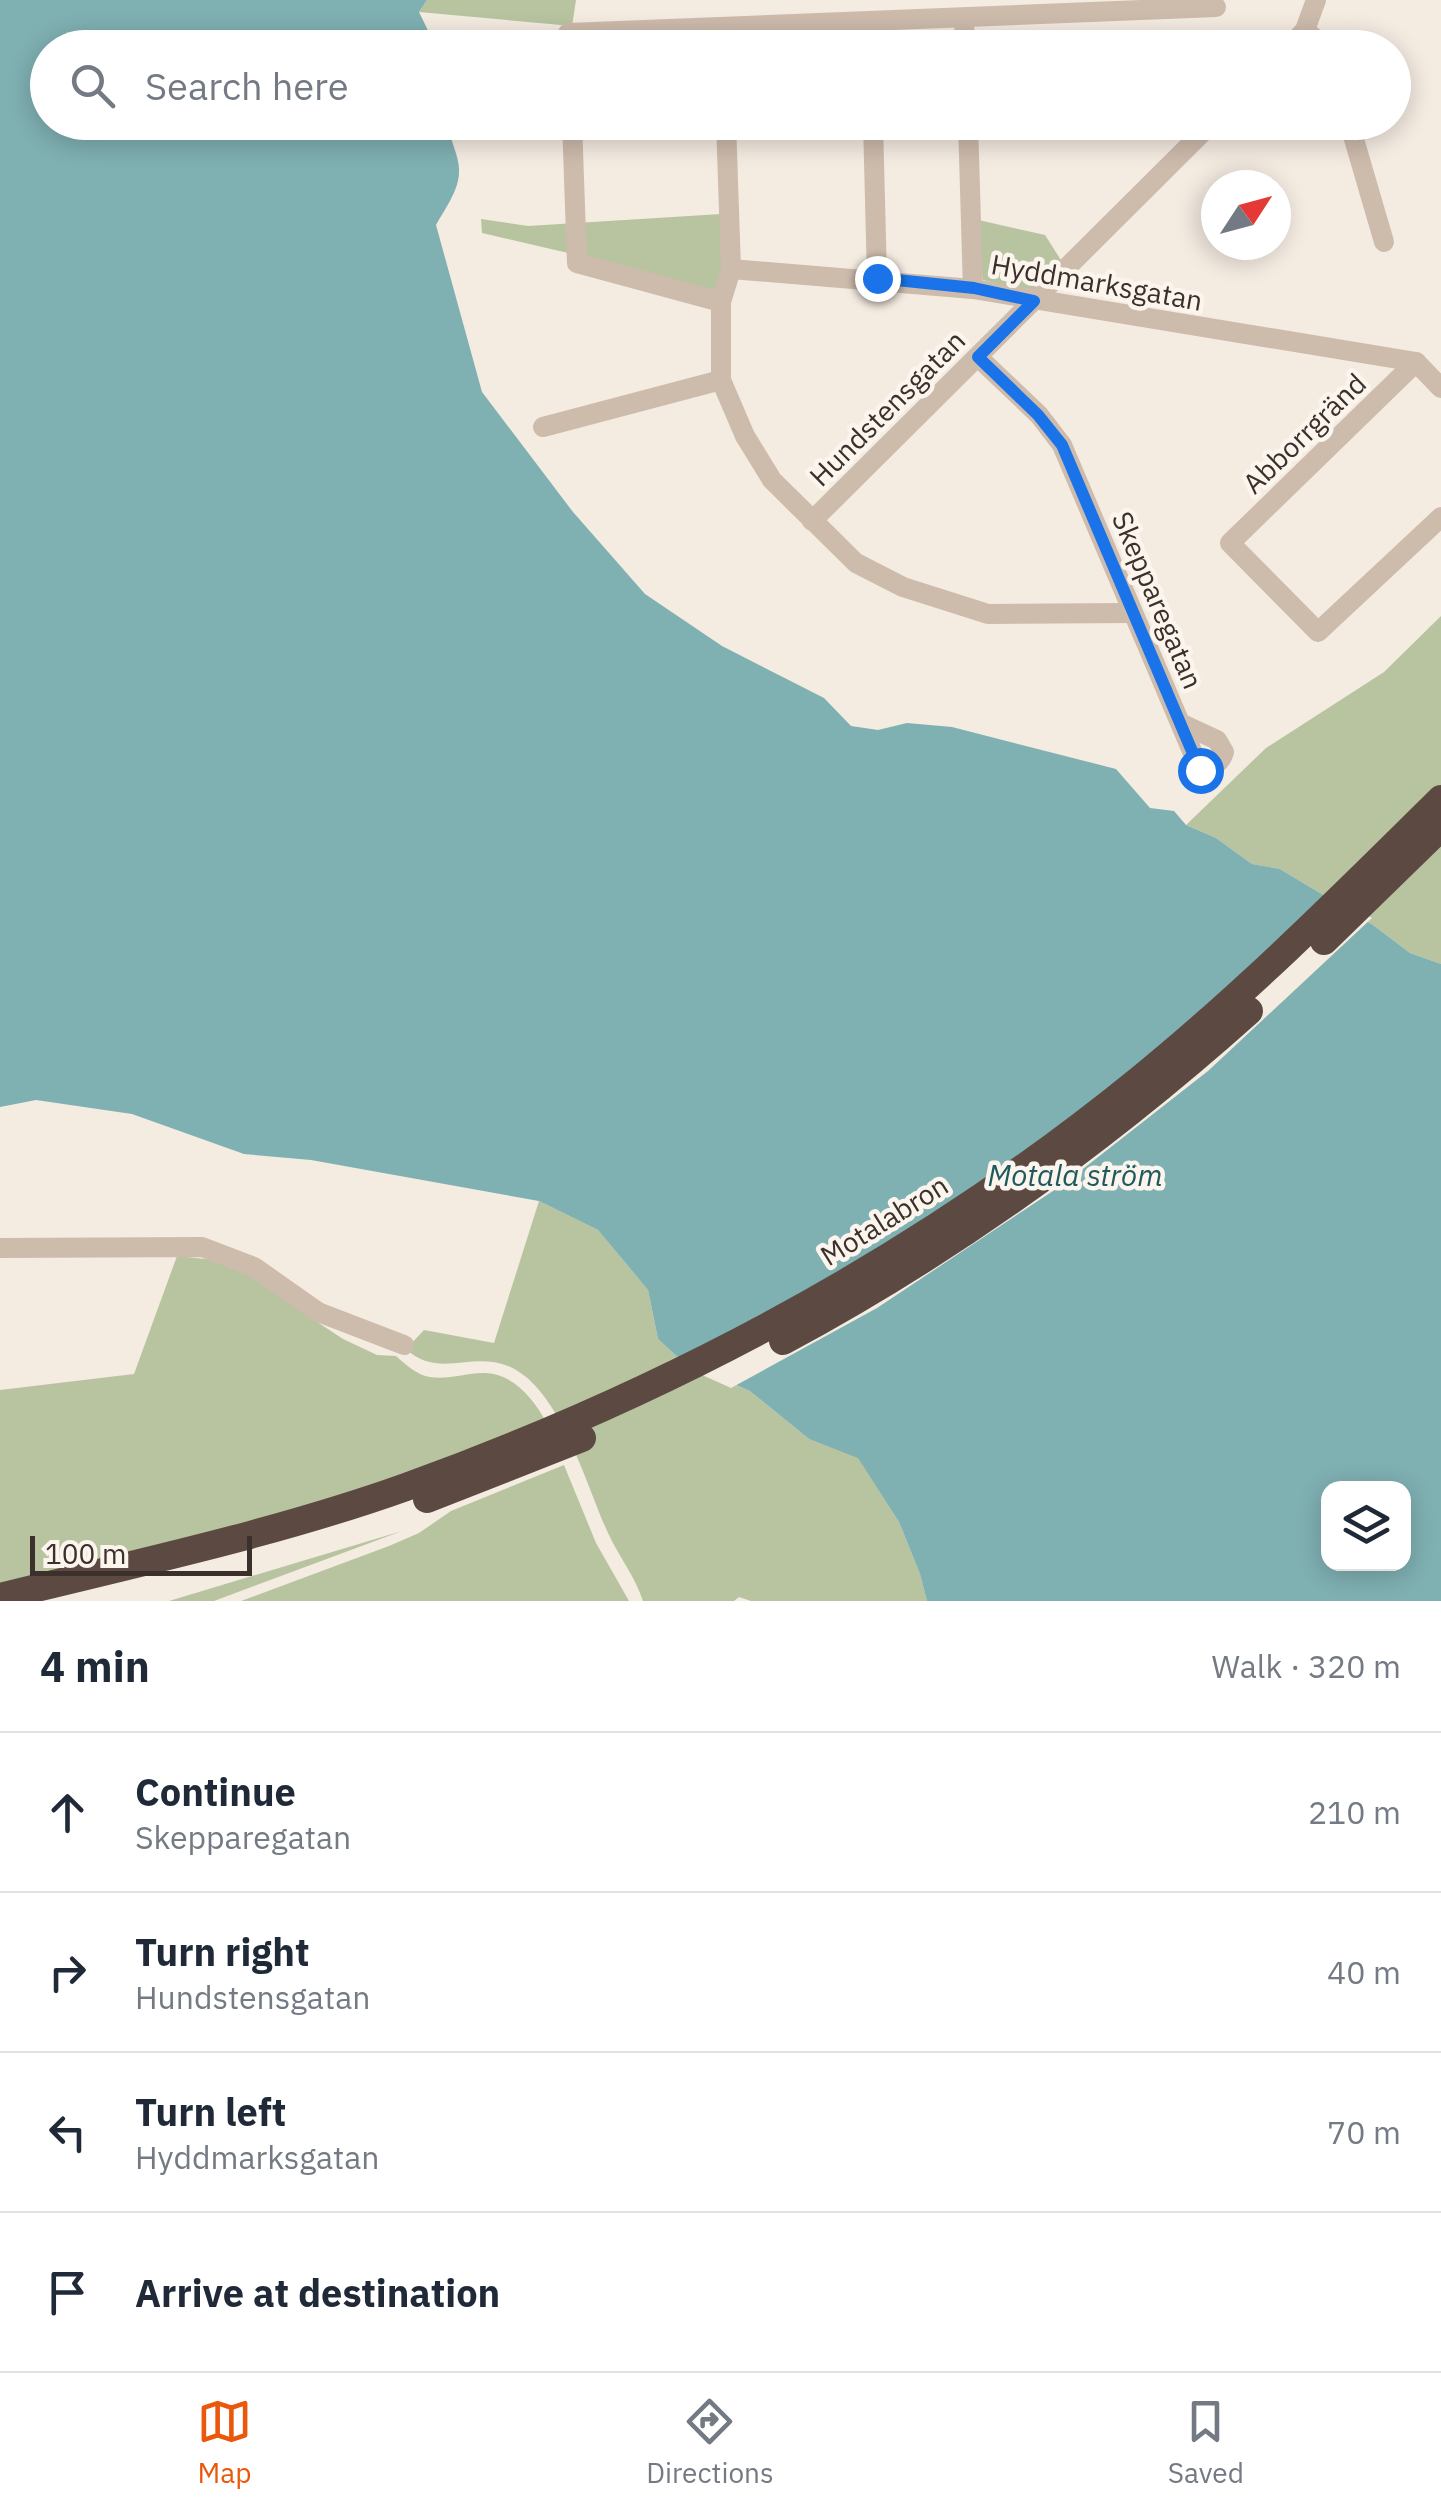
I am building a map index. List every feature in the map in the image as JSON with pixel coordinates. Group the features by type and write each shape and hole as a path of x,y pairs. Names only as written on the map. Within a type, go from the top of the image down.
{"highway":[{"name":"Motalabron","path":"491,1465 733,1346 858,1276 989,1192 1136,1082 1239,995 1441,799"},
{"name":"Motalabron","path":"491,1465 651,1408 742,1362 868,1293 1001,1207 1196,1058 1305,961 1441,827"},
{"path":"0,1597 277,1527 491,1465"},
{"path":"63,1601 284,1546 491,1465"}],"street":[{"path":"1305,30 1316,0"},
{"path":"792,30 870,22 1216,7"},
{"path":"964,19 964,30"},
{"path":"870,22 870,30"},
{"path":"573,140 577,263 722,302"},
{"path":"727,140 731,269 722,302 721,380 757,461 842,551 873,573 988,614 1131,613"},
{"path":"873,140 877,278"},
{"path":"969,140 974,288"},
{"name":"Hundstensgatan","path":"812,521 1195,140"},
{"path":"1354,140 1384,242"},
{"name":"Hyddmarksgatan","path":"731,269 974,288 1416,362"},
{"name":"Skepparegatan","path":"978,357 1038,415 1062,445 1180,723"},
{"path":"1416,362 1441,388"},
{"name":"Abborrgränd","path":"1416,362 1230,543 1318,632 1441,516"},
{"path":"543,428 721,380"},
{"path":"0,1248 202,1247 254,1267 318,1312 404,1345"}],"green space":[{"path":"427,0 576,0 572,26 419,12"},
{"path":"737,213 727,296 482,233 481,219 528,226"},
{"path":"974,219 1045,235 1066,268 1038,294 983,280"},
{"path":"1441,616 1441,964 1410,953 1373,925 1280,869 1252,864 1216,838 1186,825 1266,748 1384,672"},
{"path":"539,1201 598,1230 648,1290 658,1339 682,1361 750,1391 809,1439 858,1457 899,1522 927,1601 751,1601 739,1597 734,1601 643,1601 608,1533 569,1439 542,1394 508,1366 481,1361 430,1362 406,1349 424,1330 494,1343"},
{"path":"177,1256 242,1263 296,1308 343,1339 377,1355 396,1356 425,1376 486,1373 505,1378 529,1397 546,1422 484,1447 252,1524 0,1586 0,1390 134,1374"},
{"path":"564,1465 596,1543 629,1601 241,1601 389,1546 419,1533 451,1511"},
{"path":"402,1531 214,1601 169,1601"}],"water":[{"name":"Motala ström","path":"0,0 427,0 419,12 428,30 30,30 30,140 452,140 458,179 436,225 482,392 573,512 645,594 722,646 824,698 851,726 878,730 907,723 952,727 1116,769 1150,808 1174,811 1186,825 1216,838 1252,864 1280,869 1373,925 1410,953 1441,964 1441,1601 927,1601 899,1522 858,1458 809,1439 750,1391 682,1361 658,1339 648,1290 598,1230 539,1201 311,1160 244,1154 132,1114 36,1100 0,1107"}],"pier":[{"path":"1330,894 1372,918 1208,1071 1065,1183 877,1308 731,1388 680,1365 923,1224 1130,1074"}],"route":[{"path":"877,278 974,288 1034,301 978,357 1038,415 1062,445 1200,770"}]}
